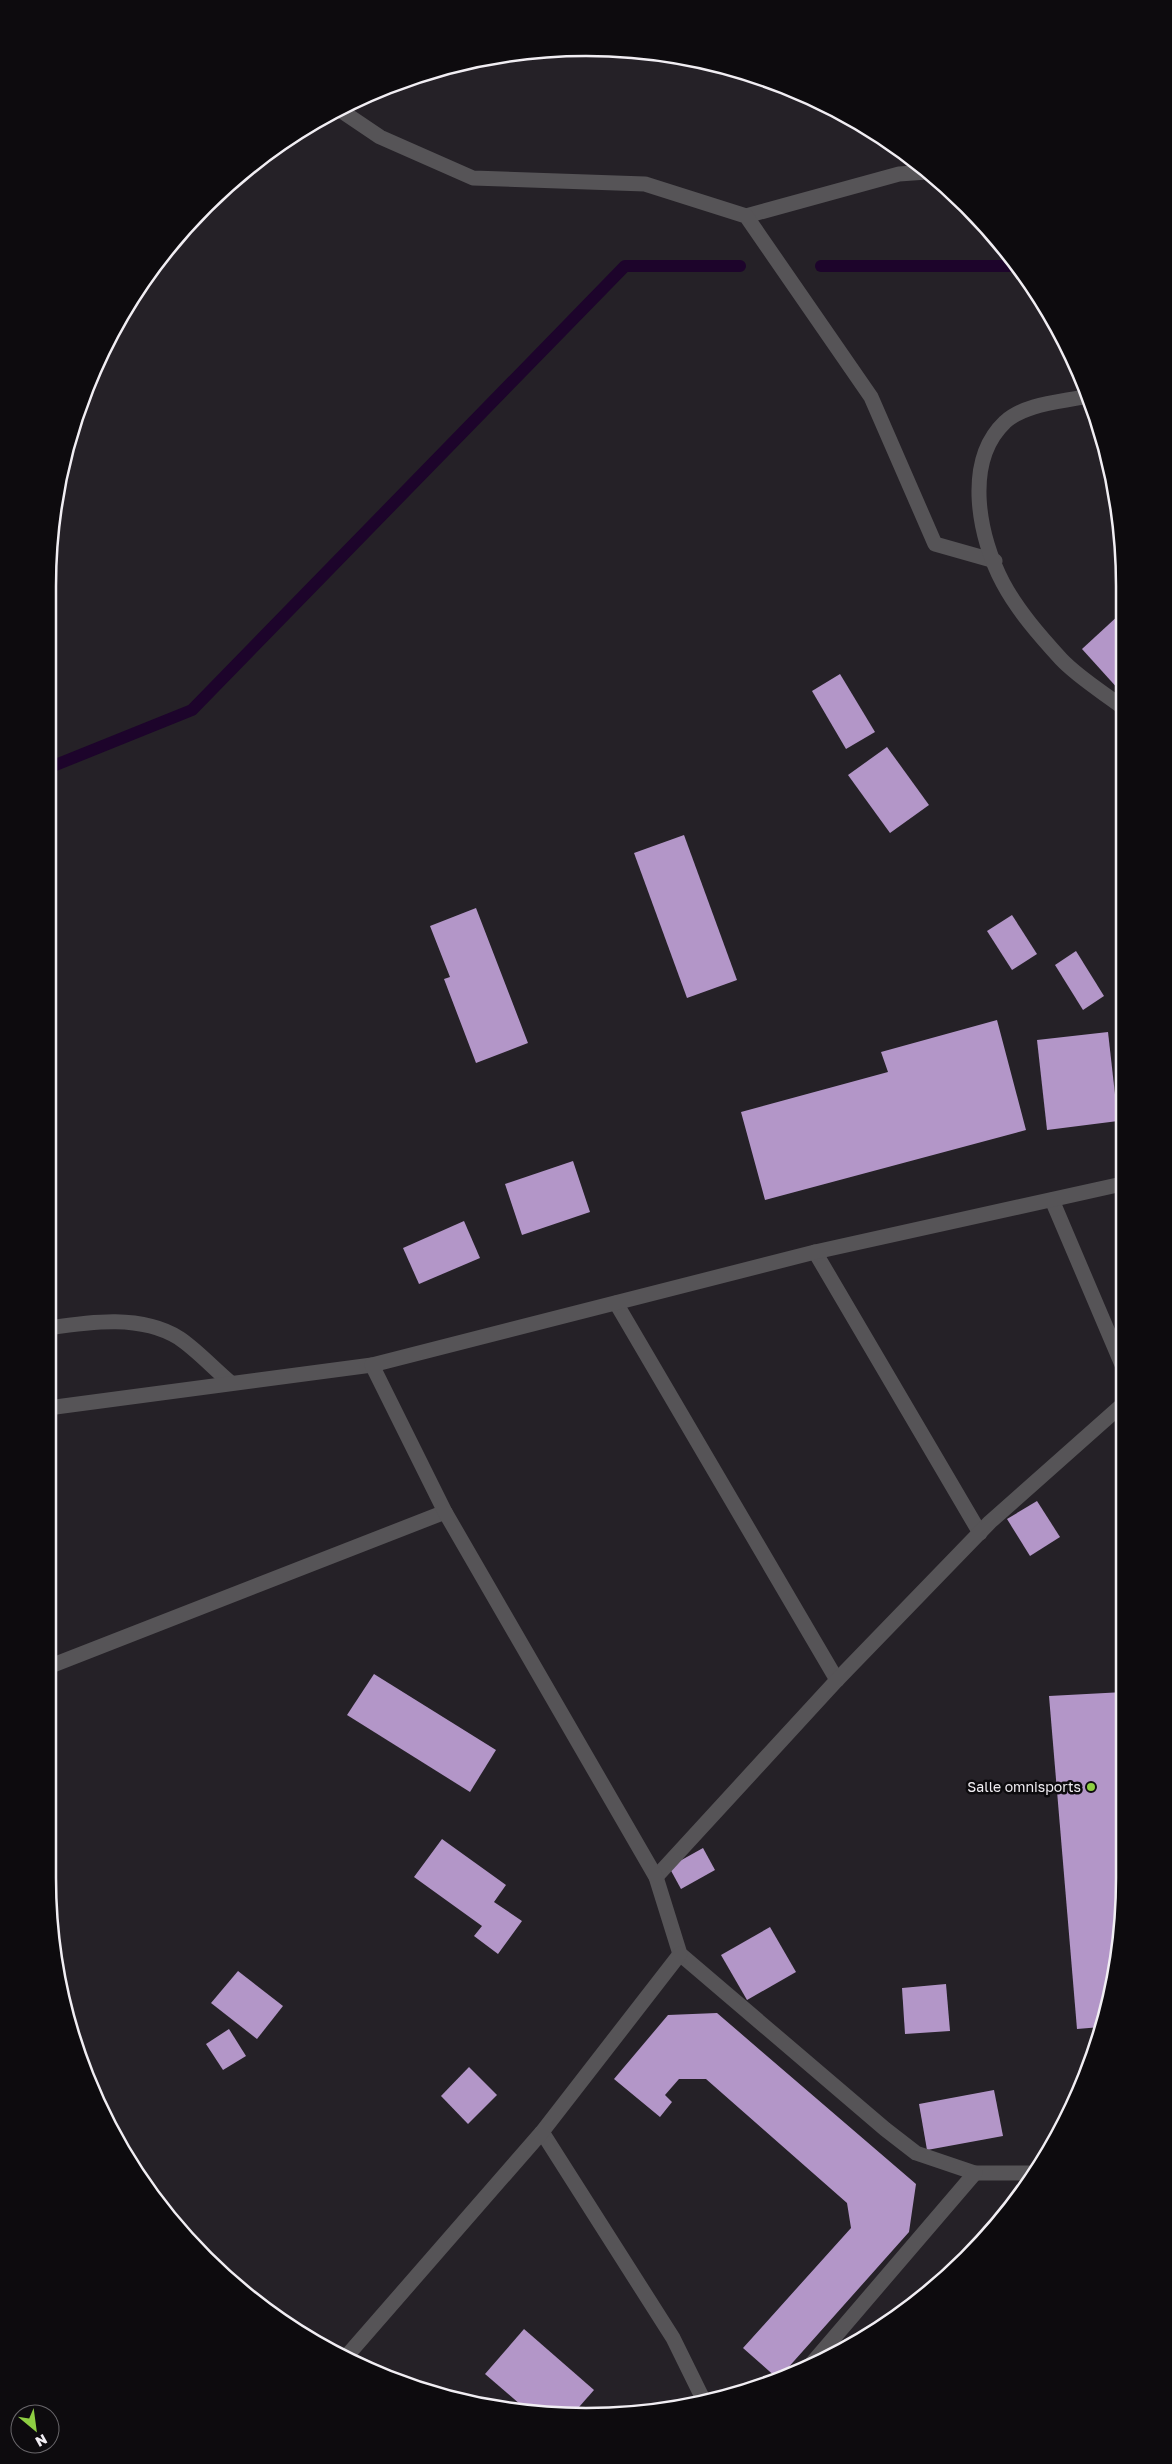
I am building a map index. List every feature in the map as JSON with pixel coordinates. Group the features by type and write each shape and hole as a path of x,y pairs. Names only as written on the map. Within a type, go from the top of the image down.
{"street":[{"path":"346,114 380,137 473,178 645,184 746,216 899,174 916,173"},
{"path":"746,216 871,397 935,544 995,561"},
{"path":"1081,398 1029,409 1006,422 987,447 980,468 978,497 988,542 1003,582 1025,616 1062,660 1116,703"},
{"path":"56,1407 372,1365 815,1252 1116,1185"},
{"path":"1052,1200 1116,1351"},
{"path":"815,1252 980,1533"},
{"path":"616,1303 836,1680"},
{"path":"56,1327 86,1323 115,1323 138,1325 164,1331 180,1339 231,1383"},
{"path":"372,1365 445,1512 656,1877 680,1954 884,2129 916,2153 975,2173 1025,2173"},
{"path":"656,1877 836,1680 980,1533 1116,1410"},
{"path":"56,1664 445,1512"},
{"path":"350,2352 542,2132 680,1954"},
{"path":"542,2132 673,2338 701,2395"},
{"path":"822,2352 975,2173"}],"building":[{"path":"1116,618 1116,687 1082,649"},
{"path":"840,674 875,732 846,749 812,691"},
{"path":"887,747 929,805 890,833 848,775"},
{"path":"684,835 737,980 687,998 634,853"},
{"path":"476,908 528,1043 476,1063 444,979 450,977 430,926"},
{"path":"1012,915 1037,954 1012,970 987,931"},
{"path":"1076,951 1104,996 1083,1010 1055,965"},
{"path":"997,1020 1026,1130 765,1200 741,1112 888,1072 881,1052"},
{"path":"1108,1032 1116,1103 1116,1121 1047,1130 1037,1040"},
{"path":"573,1161 590,1212 522,1235 505,1184"},
{"path":"464,1221 480,1258 419,1284 403,1248"},
{"path":"1037,1501 1060,1537 1030,1556 1007,1519"},
{"path":"374,1674 496,1750 470,1792 347,1715"},
{"name":"Salle omnisports","path":"1116,1692 1115,1913 1106,1981 1094,2028 1077,2029 1049,1696"},
{"path":"442,1839 506,1885 494,1902 522,1921 498,1954 474,1936 482,1926 414,1877"},
{"path":"703,1848 715,1870 681,1889 669,1867"},
{"path":"770,1927 796,1972 747,2000 721,1955"},
{"path":"238,1971 283,2006 257,2039 211,2003"},
{"path":"946,1984 950,2031 905,2034 902,1988"},
{"path":"717,2013 916,2184 909,2232 789,2367 772,2374 743,2348 851,2228 847,2203 706,2079 679,2079 665,2095 672,2102 660,2117 614,2079 668,2015"},
{"path":"229,2029 246,2056 223,2070 206,2044"},
{"path":"469,2067 497,2095 468,2124 441,2096"},
{"path":"994,2090 1003,2136 927,2150 919,2104"},
{"path":"524,2329 594,2390 578,2408 519,2403 485,2374"}],"waterway":[{"path":"56,765 192,710 625,266 740,266"},
{"path":"821,266 1007,266"}],"place":[{"name":"Salle omnisports","path":"1091,1787"}]}
